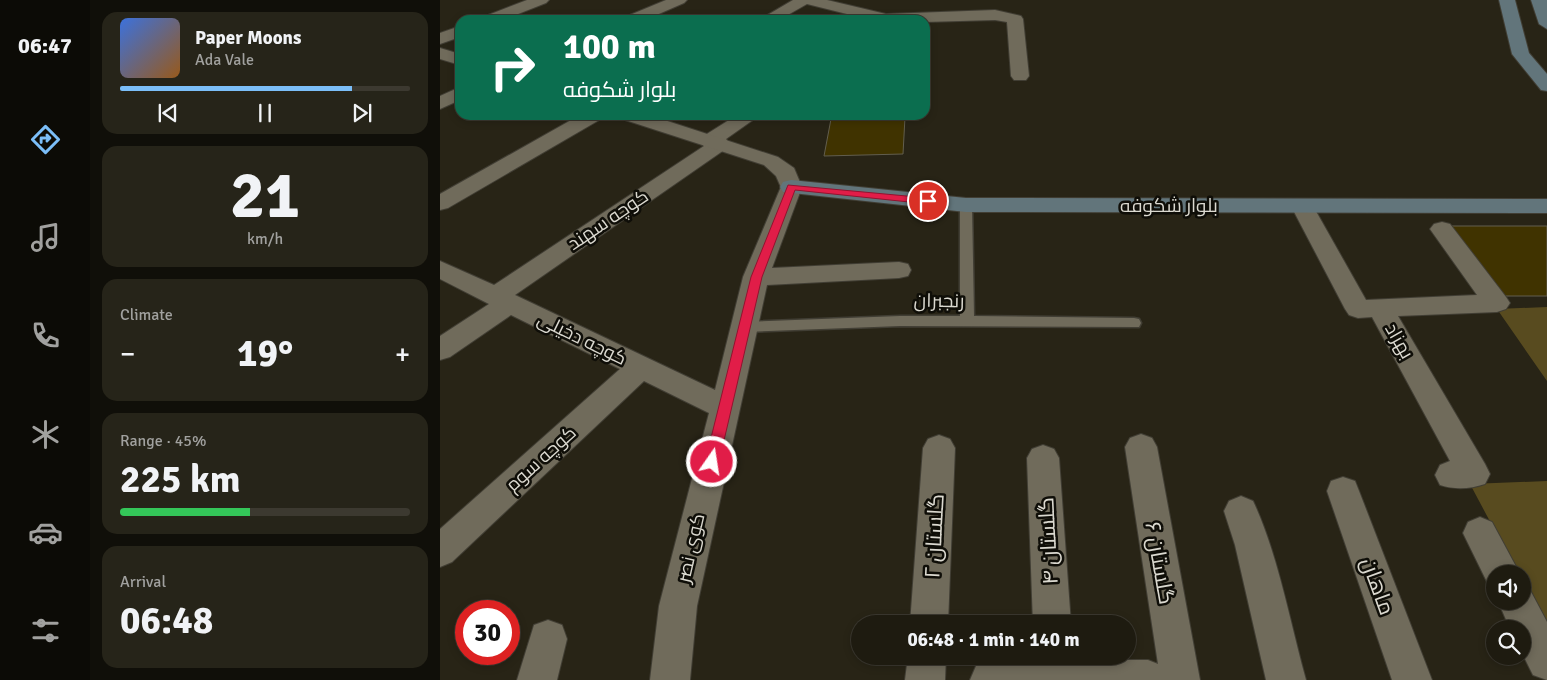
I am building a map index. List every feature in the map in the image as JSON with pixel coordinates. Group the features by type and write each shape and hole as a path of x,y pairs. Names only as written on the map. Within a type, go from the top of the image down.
{"main road":[{"path":"1507,0 1521,54 1547,86"},
{"path":"1539,0 1547,24"},
{"name":"بلوار شکوفه","path":"791,187 966,205 1547,206"}],"street":[{"path":"502,15 541,0"},
{"path":"643,15 678,0"},
{"path":"776,15 804,0"},
{"path":"818,1 868,15"},
{"path":"930,19 1008,17 1015,19 1020,76"},
{"path":"440,39 455,33"},
{"path":"440,53 455,58"},
{"path":"440,103 455,96"},
{"path":"440,203 585,120"},
{"path":"645,120 771,161 786,173 791,187"},
{"name":"کوچه سهند","path":"440,350 502,300 744,120"},
{"name":"کوی نصر","path":"670,680 678,606 756,277 791,187"},
{"name":"بهزاد","path":"1302,206 1358,309 1380,308 1474,474 1451,475"},
{"path":"1380,308 1498,303 1442,229"},
{"name":"کوچه دخیلی","path":"440,270 725,408"},
{"path":"756,277 898,270"},
{"name":"کوچه سوم","path":"440,551 641,367"},
{"name":"گلستان ۶","path":"1141,447 1180,680"},
{"name":"گلستان ۲","path":"930,615 939,448"},
{"name":"گلستان ۴","path":"1043,458 1052,615"},
{"name":"ماهان","path":"1343,491 1412,680"},
{"path":"1241,512 1252,545 1286,680"},
{"path":"1480,533 1497,565"},
{"path":"1521,610 1547,662"},
{"path":"537,680 548,639"},
{"path":"925,680 926,665"},
{"path":"990,680 1055,672 1148,680"}],"lane":[{"path":"966,205 967,322"},
{"name":"رنجبران","path":"744,327 900,321 1134,323"}],"shaded area":[{"path":"1547,307 1547,381 1497,309"},
{"path":"1547,481 1547,629 1531,598 1531,565 1513,565 1470,484"}],"building":[{"path":"831,120 905,120 903,154 824,156"},
{"path":"1446,226 1547,226 1547,296 1498,296"}],"route":[{"path":"712,462 756,277 791,187 928,201"}]}
